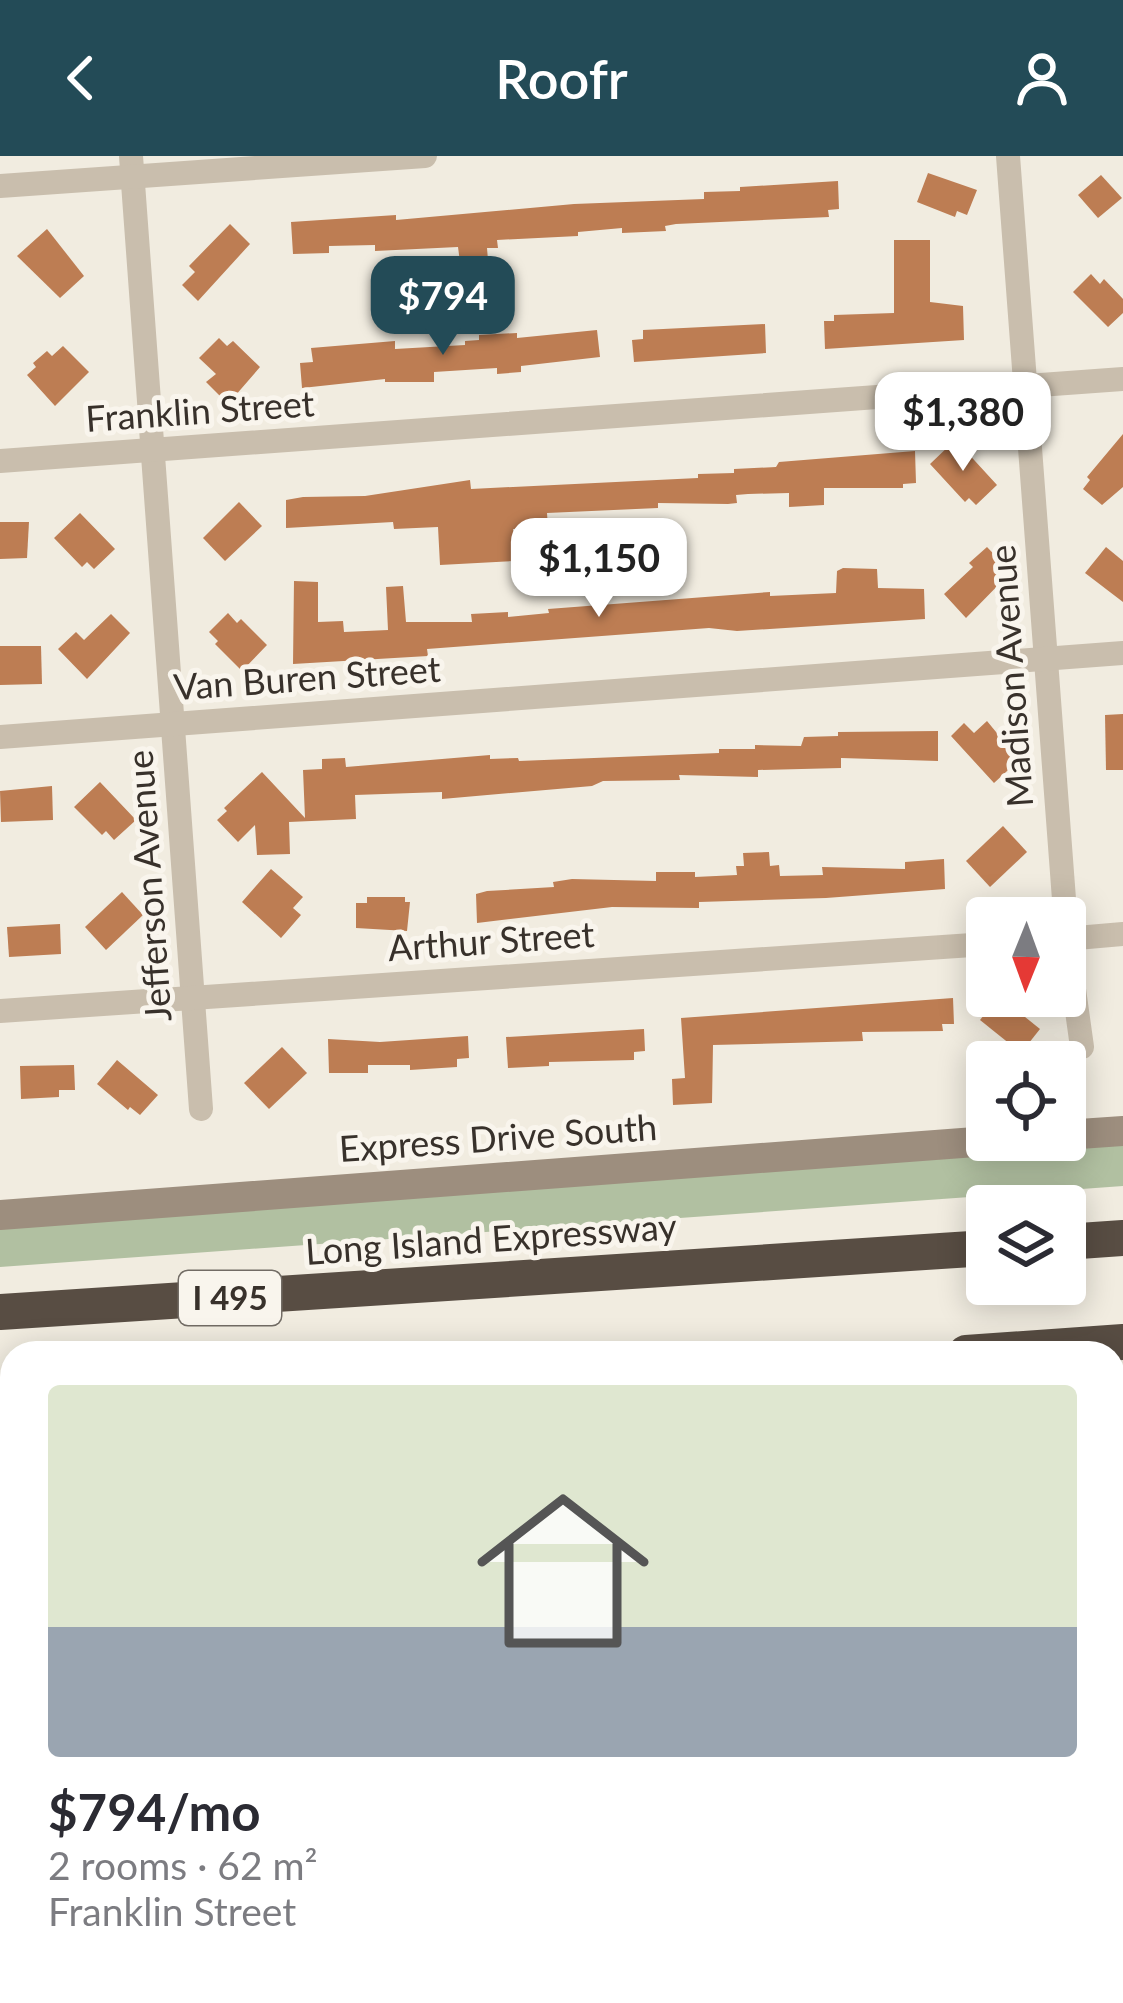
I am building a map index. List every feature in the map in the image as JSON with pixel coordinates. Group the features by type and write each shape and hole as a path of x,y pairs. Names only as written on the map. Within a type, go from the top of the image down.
{"highway":[{"path":"1086,1241 1123,1238"},
{"name":"Long Island Expressway","path":"0,1312 966,1248"}],"main road":[{"path":"1086,1134 1123,1131"},
{"name":"Express Drive South","path":"0,1215 966,1143"}],"street":[{"path":"0,186 132,166 425,156"},
{"name":"Madison Avenue","path":"1008,156 1063,897"},
{"name":"Jefferson Avenue","path":"132,166 201,1109"},
{"name":"Franklin Street","path":"0,461 1123,380"},
{"name":"Van Buren Street","path":"0,737 1123,652"},
{"path":"1086,937 1123,934"},
{"name":"Arthur Street","path":"0,1011 966,945"}],"green space":[{"path":"1123,1144 1123,1186 966,1185 966,1197 0,1267 0,1225 966,1155 966,1161 1086,1161 1086,1147"}],"building":[{"path":"928,173 977,190 967,215 957,211 955,217 917,202"},
{"path":"1101,175 1122,198 1098,218 1078,195"},
{"path":"838,181 839,209 828,210 829,217 497,240 498,248 487,248 488,260 460,262 458,247 375,251 375,245 329,246 329,253 293,254 291,222 396,215 396,220 574,204 704,199 704,192 740,191 740,187"},
{"path":"230,224 250,244 198,301 182,285 195,272 189,266"},
{"path":"47,229 84,276 60,298 17,256"},
{"path":"894,240 930,240 930,302 963,306 964,340 825,349 824,321 834,321 834,315 894,313"},
{"path":"1091,274 1100,284 1104,279 1123,299 1123,313 1108,327 1073,292"},
{"path":"765,324 766,353 634,362 632,340 643,339 643,330"},
{"path":"597,330 600,357 521,366 521,372 497,374 497,368 434,372 434,382 385,379 302,388 300,363 313,362 311,348 395,341 395,349 465,345 465,341 479,340 479,335 517,333 517,338"},
{"path":"219,338 227,346 233,341 260,367 228,404 206,382 216,374 199,358"},
{"path":"63,346 89,372 55,406 27,375 47,351 52,356"},
{"path":"1123,434 1123,487 1102,505 1083,489 1090,480 1087,477"},
{"path":"952,443 964,449 997,485 976,505 969,498 965,502 930,464"},
{"path":"915,451 916,483 903,484 903,488 824,488 824,505 789,507 789,493 748,494 736,495 737,503 728,504 658,503 658,508 547,513 548,528 513,529 514,561 440,565 438,527 394,529 393,522 286,528 286,500 303,497 365,496 470,480 471,489 698,478 698,474 776,467 779,462"},
{"path":"239,502 262,526 225,561 203,538"},
{"path":"80,513 115,549 94,569 87,562 82,567 54,538"},
{"path":"0,522 29,522 27,558 0,559"},
{"path":"987,547 1011,572 966,618 944,594"},
{"path":"1106,547 1123,561 1123,602 1085,573"},
{"path":"877,569 878,588 924,589 925,619 737,631 709,628 427,649 428,656 293,664 294,581 318,582 318,622 343,621 344,632 388,630 386,587 403,586 406,622 472,622 471,614 508,612 508,617 549,613 548,609 770,592 770,596 836,593 837,571"},
{"path":"228,613 237,623 241,619 267,645 242,671 209,632"},
{"path":"111,614 130,633 87,679 58,649 76,632 84,640"},
{"path":"0,646 41,646 42,684 0,685"},
{"path":"1123,714 1123,770 1106,770 1105,715"},
{"path":"987,721 1019,760 994,783 951,736 964,723 974,733"},
{"path":"938,731 938,761 841,758 841,768 758,770 758,777 679,775 680,780 603,781 592,786 442,799 442,792 355,795 356,819 289,822 290,854 257,855 255,825 238,842 217,820 262,772 305,818 303,770 322,769 322,759 345,758 346,767 490,755 490,759 519,761 719,753 719,749 755,749 755,745 801,746 804,737 838,736 838,732"},
{"path":"100,782 136,820 114,840 106,831 102,835 74,807"},
{"path":"52,786 53,820 1,822 0,791"},
{"path":"1003,826 1027,852 990,887 966,861"},
{"path":"769,852 770,866 779,865 780,876 823,875 822,867 905,869 905,862 944,859 945,889 699,902 699,908 612,907 477,923 476,894 487,891 554,887 553,882 572,879 656,881 656,872 737,875 736,866 744,866 743,853"},
{"path":"271,869 303,897 293,908 301,915 281,938 242,902"},
{"path":"122,892 143,915 106,950 85,927"},
{"path":"367,897 405,897 410,902 407,931 356,928 356,903 367,903"},
{"path":"60,924 61,954 9,957 7,927"},
{"path":"953,998 954,1024 942,1024 943,1031 862,1032 863,1041 713,1045 712,1103 673,1105 672,1079 685,1078 681,1018"},
{"path":"1025,1017 1040,1029 1030,1041 1006,1041 980,1020"},
{"path":"644,1029 645,1051 634,1052 634,1060 508,1068 506,1037"},
{"path":"468,1036 469,1058 457,1059 457,1067 410,1070 410,1065 368,1065 368,1073 329,1073 328,1039 380,1042"},
{"path":"282,1047 307,1073 269,1109 244,1083"},
{"path":"117,1060 158,1095 140,1115 97,1084"},
{"path":"74,1065 75,1090 59,1090 59,1097 21,1099 20,1066"}]}
